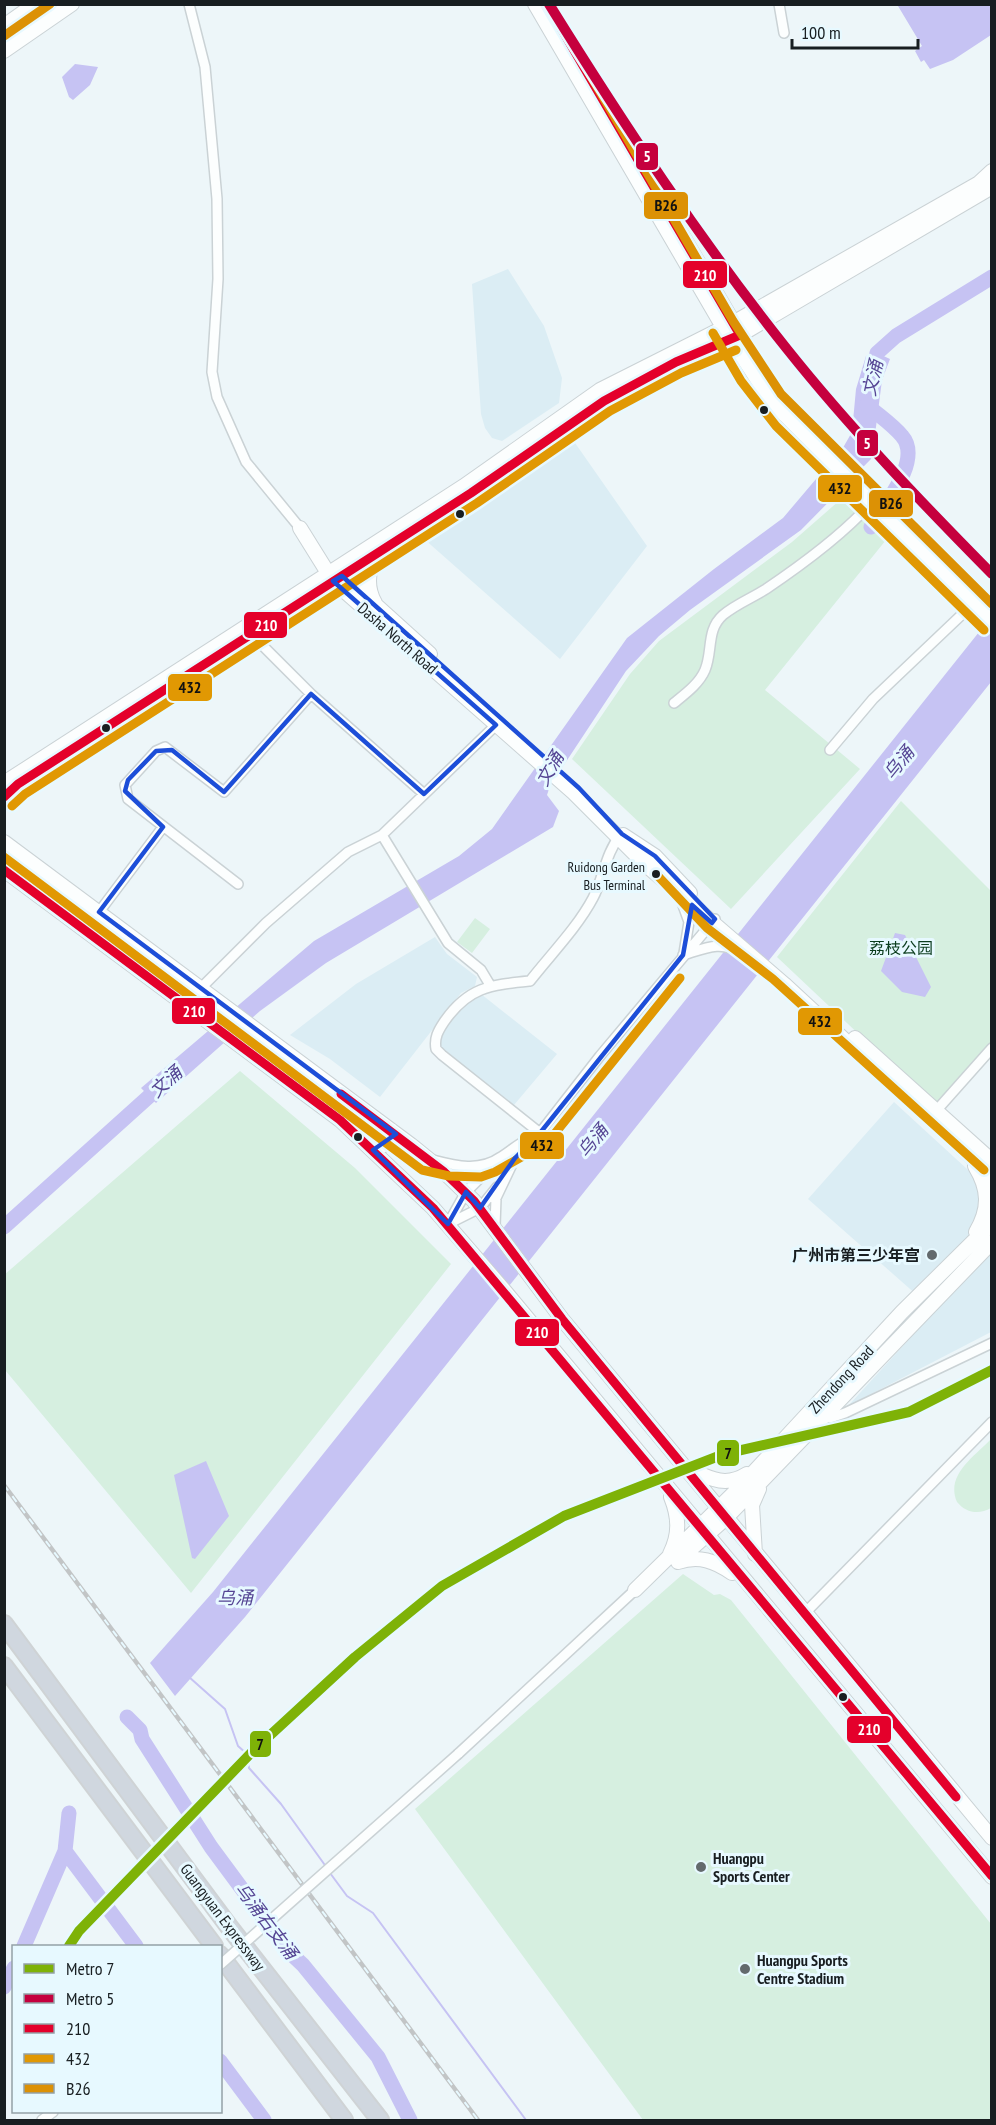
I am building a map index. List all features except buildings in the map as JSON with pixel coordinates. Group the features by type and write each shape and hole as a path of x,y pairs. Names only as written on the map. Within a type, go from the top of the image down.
{"highway":[{"name":"Guangyuan Expressway","path":"4,1624 230,1928 380,2121"},
{"name":"Guangyuan Expressway","path":"4,1666 213,1945"},
{"name":"Guangyuan Expressway","path":"222,1958 344,2121"},
{"path":"339,2068 372,2121"},
{"path":"330,2101 336,2121"}],"street":[{"path":"4,26 35,4"},
{"path":"4,51 72,4"},
{"path":"189,4 205,67 217,199 218,279 212,372 218,397 246,462 300,528"},
{"path":"535,4 732,331"},
{"path":"547,4 772,402 826,450 990,613"},
{"path":"779,4 784,33"},
{"path":"4,783 334,574 600,390 732,331 979,183 992,171"},
{"path":"334,574 377,553 471,493 604,401 992,187"},
{"path":"826,450 872,502 890,513 974,603 990,613"},
{"path":"674,703 693,688 705,670 711,629 722,616 767,588 818,550 857,519 872,502"},
{"name":"Dasha North Road","path":"300,528 334,574 496,725 522,741"},
{"path":"377,553 370,565 369,585 378,607"},
{"name":"Dasha North Road","path":"334,574 378,607 522,741 678,892 713,921"},
{"path":"830,750 873,699 974,603"},
{"path":"247,630 311,694 424,794"},
{"path":"4,797 18,784 247,630"},
{"path":"238,885 128,799 125,791 128,780 156,751 165,747 172,750 224,792 311,694"},
{"path":"200,989 266,923 348,852 382,835 496,725"},
{"path":"99,912 163,826"},
{"path":"382,835 448,943 481,970 490,985"},
{"path":"540,1133 436,1049 437,1032 457,1005 468,996 490,985 530,981 586,910 594,896 605,859 620,836"},
{"name":"Dasha North Road","path":"620,836 655,856 728,937 992,1176"},
{"path":"4,842 391,1130 466,1192 555,1311 992,1838"},
{"path":"4,870 327,1110 373,1150 448,1224 992,1877"},
{"path":"678,892 689,922 683,955"},
{"path":"495,1228 496,1198 515,1158 540,1133 600,1056 713,921"},
{"path":"683,955 714,946 728,937"},
{"name":"Dasha North Road","path":"728,937 781,970 992,1161"},
{"path":"936,1111 992,1048"},
{"path":"373,1150 388,1143 391,1130"},
{"path":"448,1224 466,1192 515,1145 540,1133"},
{"path":"429,1160 467,1167 489,1163 502,1157"},
{"path":"969,1157 986,1186 983,1248"},
{"path":"448,1224 480,1208 506,1175"},
{"name":"Zhendong Road","path":"763,1471 821,1416 983,1248 992,1222"},
{"name":"Zhendong Road","path":"635,1590 671,1561 722,1514 763,1471 902,1312 983,1248"},
{"path":"821,1416 830,1418 837,1416 992,1343"},
{"path":"805,1613 992,1422"},
{"path":"644,1459 663,1442"},
{"path":"684,1467 708,1478 730,1482 763,1471"},
{"path":"755,1554 752,1505 763,1471"},
{"path":"667,1487 678,1520 677,1540 671,1561 709,1560 720,1564 745,1582"},
{"path":"755,1593 774,1577"},
{"path":"222,1963 458,1754 635,1590"}],"highlighted area":[{"path":"342,576 579,788 622,834 655,856 715,919 712,923 692,905 683,955 540,1133 515,1158 480,1208 466,1192 448,1224 373,1150 396,1134 99,912 163,827 125,791 128,780 156,751 172,750 224,792 311,694 424,794 496,725 333,581"}],"shaded area":[{"path":"508,269 544,326 562,378 559,403 502,441 492,438 485,428 481,414 472,284"},
{"path":"573,440 647,546 560,659 423,538"},
{"path":"435,937 447,954 477,977 475,986 461,993 380,1097 330,1059 290,1035 356,984"},
{"path":"481,994 557,1054 514,1105 446,1055 437,1044 441,1029 460,1004"},
{"name":"广州市第三少年宫","path":"894,1102 991,1191 991,1332 848,1406 935,1311 808,1199"}],"green space":[{"path":"848,493 890,535 765,690 860,769 731,909 572,759 630,674 659,641 792,542"},
{"name":"荔枝公园","path":"901,801 991,891 991,1042 936,1107 777,957"},
{"path":"475,918 490,929 472,953 457,942"},
{"path":"240,1071 355,1168 451,1264 191,1593 5,1370 4,1275"},
{"path":"991,1439 991,1508 982,1512 969,1511 957,1502 954,1492 955,1483 970,1459"},
{"name":"Huangpu Sports Center","path":"683,1574 714,1595 720,1594 731,1600 991,1924 991,2120 643,2120 415,1809"}],"water":[{"path":"991,5 991,35 953,60 930,69 924,60 921,62 915,51 922,46 898,6"},
{"path":"75,64 98,67 90,85 73,100 69,97 62,77"},
{"path":"877,353 890,359 882,380 872,458 801,530 690,610 659,636 626,671 550,786 547,795 559,811 553,827 326,963 260,1011 156,1103 141,1088 314,941 459,856 492,829 627,638 783,518 844,446 852,432 856,389 866,356"},
{"name":"乌涌","path":"991,617 991,682 245,1617 175,1696 150,1663 213,1592"},
{"path":"895,933 905,935 931,987 925,997 902,992 881,971"},
{"path":"206,1461 229,1516 195,1559 192,1558 174,1475"}],"waterway":[{"name":"文涌","path":"873,373 877,353 896,336 992,277"},
{"path":"867,405 902,436 907,446 908,457 899,482 871,527"},
{"name":"文涌","path":"4,1227 165,1082"},
{"path":"189,1677 225,1709 238,1746 247,1754 249,1768 281,1804 327,1868"},
{"name":"乌涌右支涌","path":"127,1717 140,1730 142,1739 211,1847 287,1950 303,1965 378,2057 410,2120"},
{"path":"24,1945 65,1851 69,1813"},
{"name":"乌涌右支涌","path":"65,1851 135,1945"},
{"path":"330,1873 347,1896 373,1913 526,2120"},
{"path":"4,1987 12,1972"},
{"name":"乌涌右支涌","path":"222,2064 264,2120"}],"railway":[{"path":"4,1485 478,2120"}],"metro line":[{"name":"5","path":"549,4 663,180 755,308 861,436 992,574"},
{"name":"7","path":"70,1945 79,1931 254,1750 355,1657 442,1586 564,1516 724,1454 909,1412 992,1370"}],"transit line":[{"name":"B26","path":"4,36 50,4"},
{"name":"210","path":"4,797 18,784 471,493 604,401 676,362 740,335 547,4"},
{"name":"B26","path":"549,4 733,321 781,394 992,604"},
{"name":"432","path":"713,333 741,381 776,426 984,630"},
{"name":"432","path":"12,806 25,794 477,503 610,411 681,373 736,350"},
{"name":"432","path":"4,857 422,1170 449,1176 481,1177 495,1172 548,1142 680,978"},
{"name":"210","path":"4,870 340,1120 433,1208 992,1876"},
{"name":"432","path":"656,874 707,928 773,979 984,1170"},
{"name":"210","path":"341,1094 443,1171 474,1201 562,1319 956,1797"}],"place":[{"name":"Ruidong Garden Bus Terminal","path":"656,874"},
{"name":"广州市第三少年宫","path":"932,1255"},
{"name":"Huangpu Sports Center","path":"701,1867"},
{"name":"Huangpu Sports Centre Stadium","path":"745,1969"}]}
